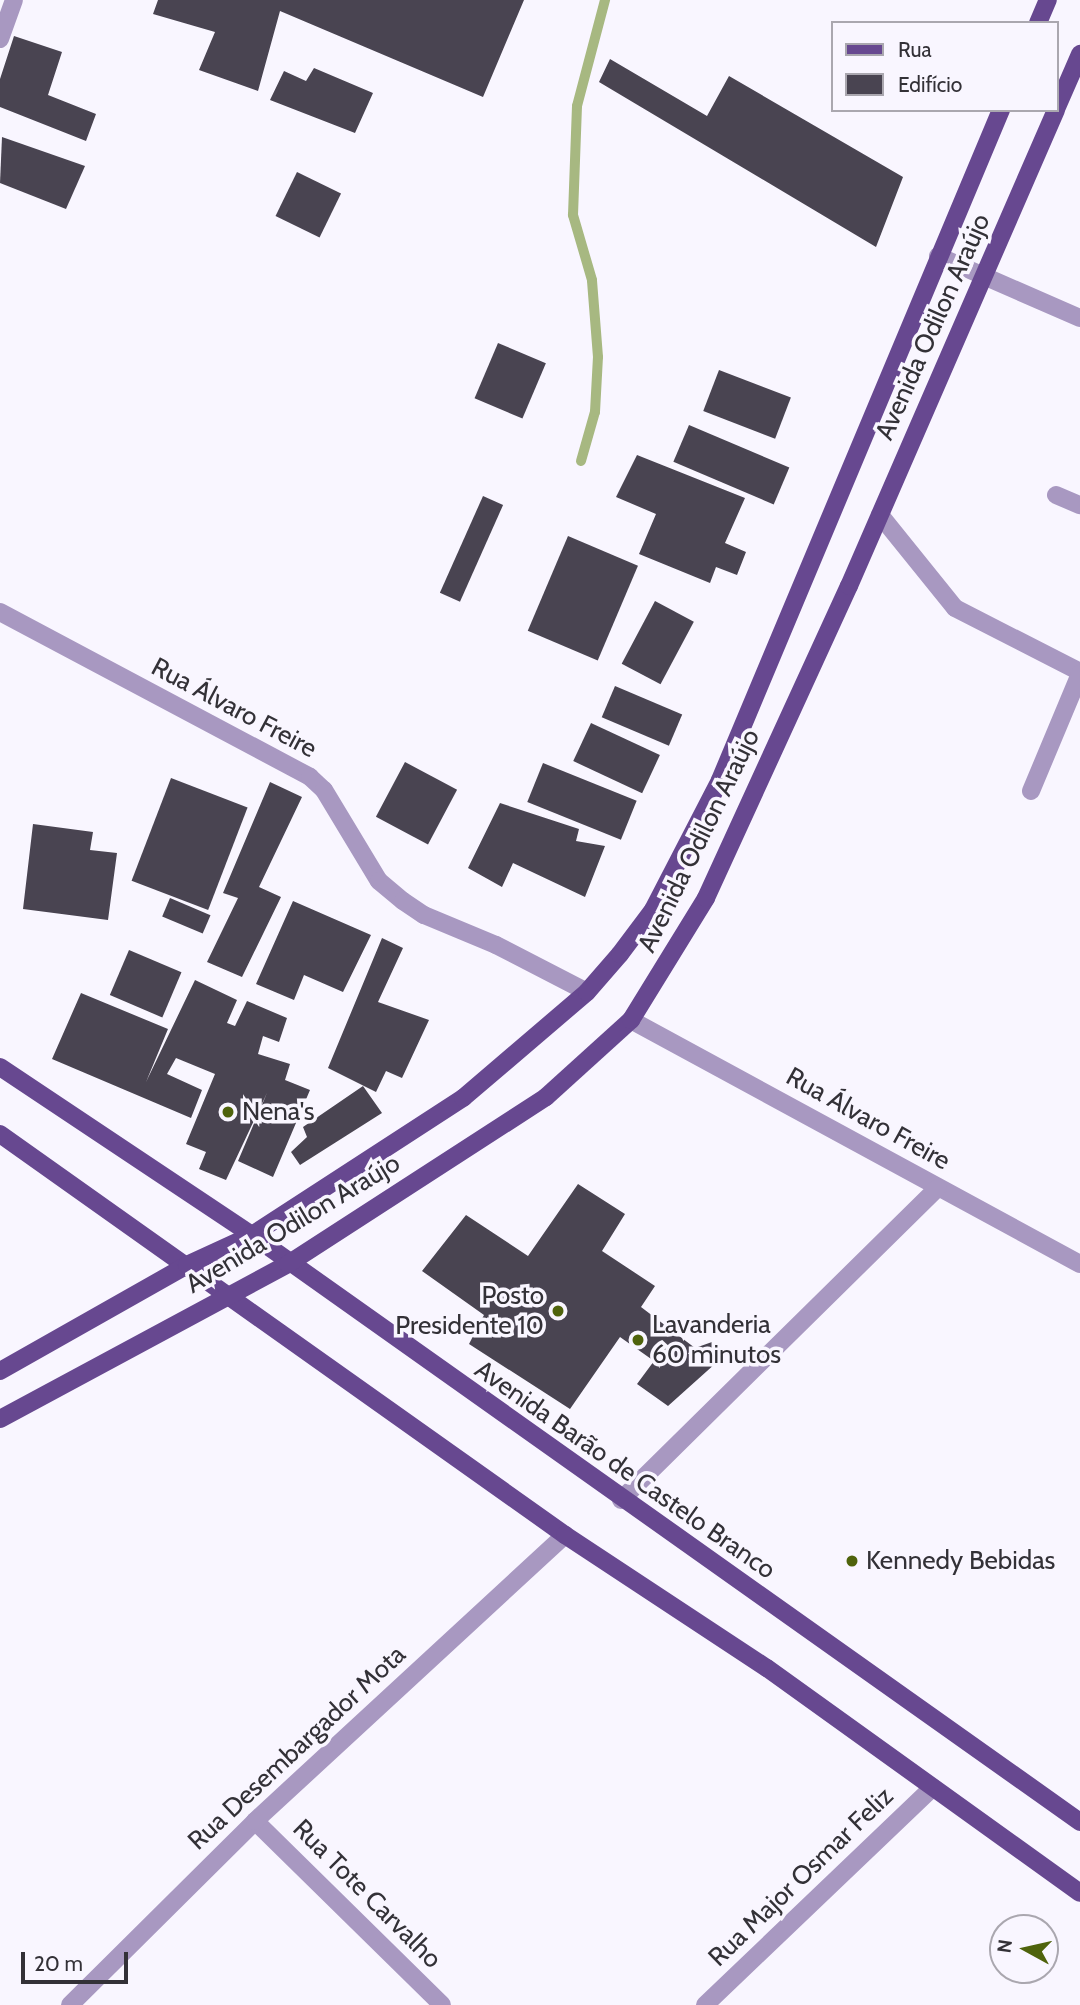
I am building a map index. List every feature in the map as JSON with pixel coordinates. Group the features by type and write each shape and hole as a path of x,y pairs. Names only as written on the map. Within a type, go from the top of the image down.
{"main road":[{"path":"1039,21 1048,0"},
{"name":"Avenida Odilon Araújo","path":"1059,101 1080,54"},
{"name":"Avenida Odilon Araújo","path":"0,1371 187,1265 252,1236 463,1098 586,992 653,910 720,780 1000,112"},
{"name":"Avenida Odilon Araújo","path":"0,1419 288,1264 546,1097 631,1020 706,898 880,515 1054,112"},
{"name":"Avenida Barão de Castelo Branco","path":"0,1067 252,1236 621,1500 1080,1822"},
{"path":"0,1134 565,1535 767,1668 1080,1893"}],"street":[{"path":"0,38 14,0"},
{"path":"938,257 1080,318"},
{"path":"1056,495 1080,505"},
{"path":"880,515 955,608 1080,673 1031,791"},
{"name":"Rua Álvaro Freire","path":"0,612 310,777 324,790 379,881 403,901 424,915 496,945 586,992"},
{"name":"Rua Álvaro Freire","path":"631,1020 1080,1264"},
{"path":"621,1500 938,1187"},
{"name":"Rua Desembargador Mota","path":"70,2005 256,1821 565,1535"},
{"name":"Rua Major Osmar Feliz","path":"705,2005 933,1787"},
{"name":"Rua Tote Carvalho","path":"256,1821 442,2005"}],"building":[{"path":"158,0 524,0 483,97 280,11 258,91 199,70 215,32 153,14"},
{"path":"14,36 62,52 48,95 96,114 86,141 0,107 0,79"},
{"path":"610,59 707,116 729,76 903,177 876,247 599,82"},
{"path":"314,68 373,93 355,133 270,100 284,71 306,81"},
{"path":"2,137 85,166 66,209 0,183"},
{"path":"297,172 341,193 320,238 276,216"},
{"path":"498,343 546,363 522,419 475,398"},
{"path":"719,370 791,398 775,439 703,411"},
{"path":"689,425 789,468 774,504 673,462"},
{"path":"637,455 745,498 725,543 746,552 737,575 716,567 710,583 639,554 656,514 616,497"},
{"path":"483,496 503,505 460,602 440,593"},
{"path":"568,536 638,566 598,661 528,631"},
{"path":"655,601 694,622 661,684 622,664"},
{"path":"615,686 682,715 669,746 602,717"},
{"path":"591,723 660,755 642,793 573,761"},
{"path":"405,762 457,790 428,844 376,817"},
{"path":"543,763 637,801 621,840 527,802"},
{"path":"171,778 248,807 208,910 132,881"},
{"path":"270,782 302,797 259,887 281,897 242,977 207,962 238,898 223,893"},
{"path":"500,803 579,829 576,841 605,846 585,897 513,863 502,887 468,868"},
{"path":"33,824 93,832 90,850 117,853 108,920 23,909"},
{"path":"170,898 211,915 203,934 162,916"},
{"path":"293,901 371,935 343,992 304,975 294,1000 256,984"},
{"path":"382,938 403,948 378,1002 429,1020 402,1078 386,1071 376,1092 328,1068"},
{"path":"129,950 181,972 162,1017 110,995"},
{"path":"195,980 237,1000 227,1023 235,1026 247,1001 287,1018 279,1042 263,1036 258,1054 290,1064 285,1080 310,1090 273,1177 238,1161 267,1093 226,1180 199,1169 206,1152 186,1144 215,1074 176,1058 167,1074 202,1090 191,1118 52,1059 81,993 168,1029 146,1082"},
{"path":"363,1086 382,1113 300,1165 291,1152 307,1137 303,1127"},
{"name":"Posto Presidente 10","path":"578,1184 625,1214 602,1251 655,1286 641,1307 695,1348 712,1342 726,1354 668,1406 637,1384 654,1361 620,1337 570,1409 469,1344 484,1315 422,1271 466,1215 528,1256"}],"waterway":[{"path":"581,461 595,412 598,357 592,280 573,215 577,106 605,0"}],"place":[{"name":"Nena's","path":"228,1112"},
{"name":"Posto Presidente 10","path":"558,1311"},
{"name":"Lavanderia 60 minutos","path":"638,1340"},
{"name":"Kennedy Bebidas","path":"852,1561"}]}
